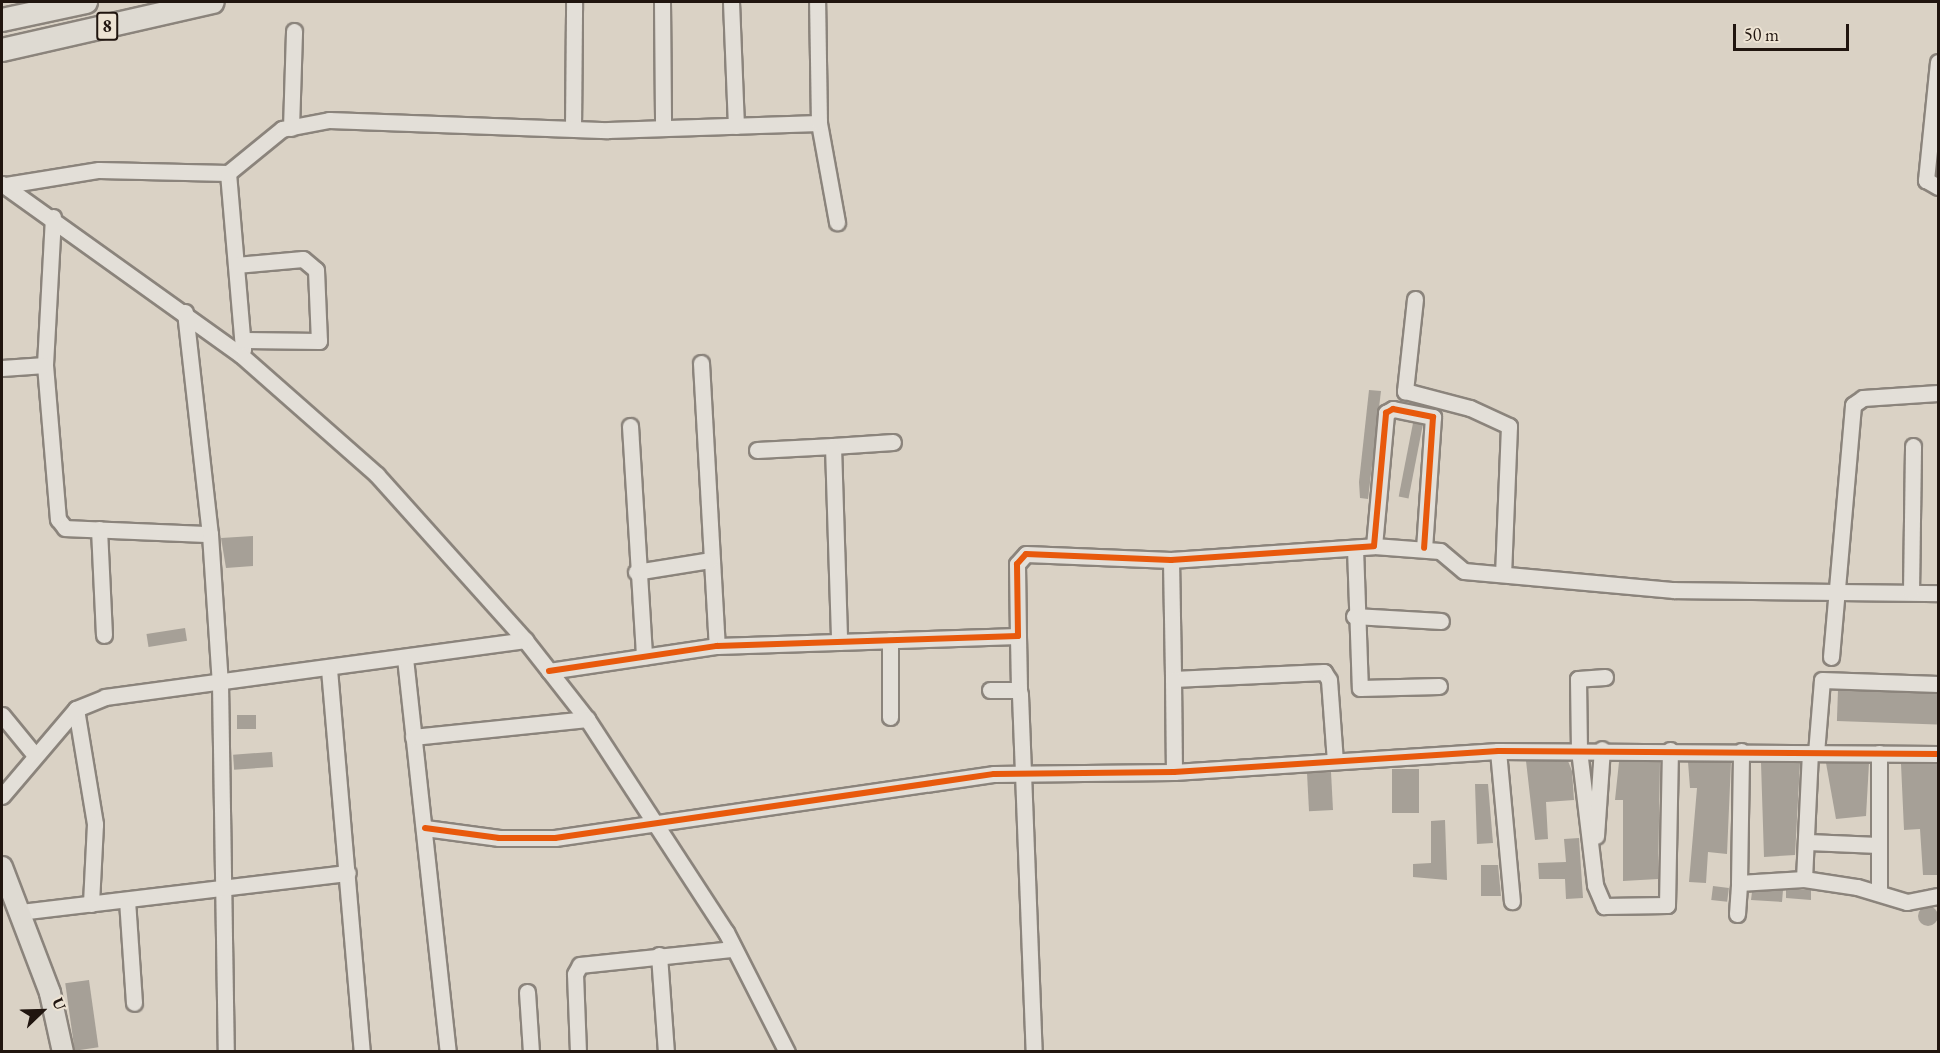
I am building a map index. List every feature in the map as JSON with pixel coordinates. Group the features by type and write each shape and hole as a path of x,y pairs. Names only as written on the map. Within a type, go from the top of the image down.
{"highway":[{"name":"8","path":"2,20 86,2"},
{"name":"8","path":"2,50 213,2"}],"main road":[{"path":"2,867 50,993 63,1052"}],"street":[{"path":"573,128 574,2"},
{"path":"662,2 663,128"},
{"path":"731,2 736,126"},
{"path":"817,2 819,123 837,222"},
{"path":"291,128 294,31"},
{"path":"1938,63 1926,180 1938,187"},
{"path":"4,184 99,170 228,173 259,143 291,128 386,118 573,128 663,128 819,123"},
{"path":"228,173 243,347"},
{"path":"4,184 185,312 243,347 377,475 525,640 587,719 657,820 733,949 787,1052"},
{"path":"53,217 45,365 58,519 65,528 210,534"},
{"path":"236,265 303,259 316,270 319,341 243,347"},
{"path":"1415,299 1405,391 1470,408 1509,426 1503,574"},
{"path":"185,312 210,534 220,683 226,1052"},
{"path":"702,363 710,560 717,646"},
{"path":"2,368 45,365"},
{"path":"1831,657 1835,591 1848,507 1853,405 1863,398 1938,393"},
{"path":"1374,546 1386,413 1393,409 1433,417 1424,548"},
{"path":"630,426 636,572 644,657"},
{"path":"757,450 893,442"},
{"path":"833,446 838,642"},
{"path":"1911,592 1913,446"},
{"path":"99,529 104,635"},
{"path":"1034,1052 1018,636 1017,564 1026,554 1171,560 1374,546 1424,548 1440,551 1464,571 1674,590 1938,593"},
{"path":"1354,548 1354,616 1360,688 1439,686"},
{"path":"636,572 710,560"},
{"path":"1171,560 1174,772"},
{"path":"1354,616 1441,621"},
{"path":"549,671 717,646 1018,636"},
{"path":"2,796 18,783 34,754 76,710 105,697 329,669 525,640"},
{"path":"890,640 890,717"},
{"path":"405,658 448,1052"},
{"path":"329,669 362,1052"},
{"path":"1173,679 1324,672 1329,680 1335,761"},
{"path":"1605,677 1578,679 1579,750 1594,847 1599,902 1614,908 1667,905 1670,750"},
{"path":"1804,879 1813,753 1822,680 1938,684"},
{"path":"990,690 1019,690"},
{"path":"76,710 95,824 91,904"},
{"path":"2,715 34,754"},
{"path":"413,737 587,719"},
{"path":"424,828 499,838 555,838 657,820 984,776 1174,772 1498,751 1602,749 1938,754"},
{"path":"1594,847 1602,749"},
{"path":"1498,751 1512,902"},
{"path":"1737,914 1741,751"},
{"path":"1879,753 1879,892"},
{"path":"1808,842 1878,845"},
{"path":"20,912 348,873"},
{"path":"1739,883 1804,879 1879,892 1907,902 1938,896"},
{"path":"127,900 134,1003"},
{"path":"578,1052 575,974 580,965 733,949"},
{"path":"659,956 666,1052"},
{"path":"527,992 531,1052"}],"building":[{"path":"1369,390 1381,391 1368,499 1360,498 1359,482"},
{"path":"1413,423 1423,425 1409,499 1399,497"},
{"path":"253,536 253,566 226,568 221,538"},
{"path":"185,628 187,641 149,647 146,634"},
{"path":"1838,690 1938,693 1937,724 1837,721"},
{"path":"237,715 256,715 256,729 237,729"},
{"path":"272,752 273,767 234,770 233,755"},
{"path":"1526,761 1568,761 1572,771 1574,800 1546,802 1548,839 1535,840"},
{"path":"1619,762 1660,762 1658,879 1623,881 1623,800 1615,800"},
{"path":"1688,762 1731,762 1727,854 1708,852 1706,883 1689,882 1697,788 1690,788"},
{"path":"1761,763 1800,763 1795,855 1764,857"},
{"path":"1826,763 1869,763 1866,816 1836,819"},
{"path":"1901,764 1938,764 1938,875 1923,875 1920,829 1904,830"},
{"path":"1392,769 1419,769 1419,813 1392,813"},
{"path":"1331,772 1333,810 1309,811 1307,773"},
{"path":"1475,784 1488,784 1493,843 1477,844"},
{"path":"1445,820 1447,880 1413,877 1413,864 1431,863 1431,821"},
{"path":"1579,838 1583,898 1566,899 1565,879 1539,879 1538,863 1566,862 1564,839"},
{"path":"1481,865 1498,865 1501,896 1481,896"},
{"path":"1713,886 1729,888 1727,902 1711,900"},
{"path":"1783,890 1782,902 1751,900 1752,892"},
{"path":"1786,890 1811,890 1811,900 1786,898"},
{"path":"1928,906 1935,909 1938,916 1935,923 1928,926 1921,923 1918,916 1921,909"},
{"path":"89,980 98,1047 75,1051 65,983"}],"cycle path":[{"path":"549,671 717,646 1018,636 1017,564 1026,554 1171,560 1374,546 1386,413 1393,409 1433,417 1424,548"},
{"path":"425,828 499,838 555,838 994,774 1174,772 1498,751 1938,754"}]}
